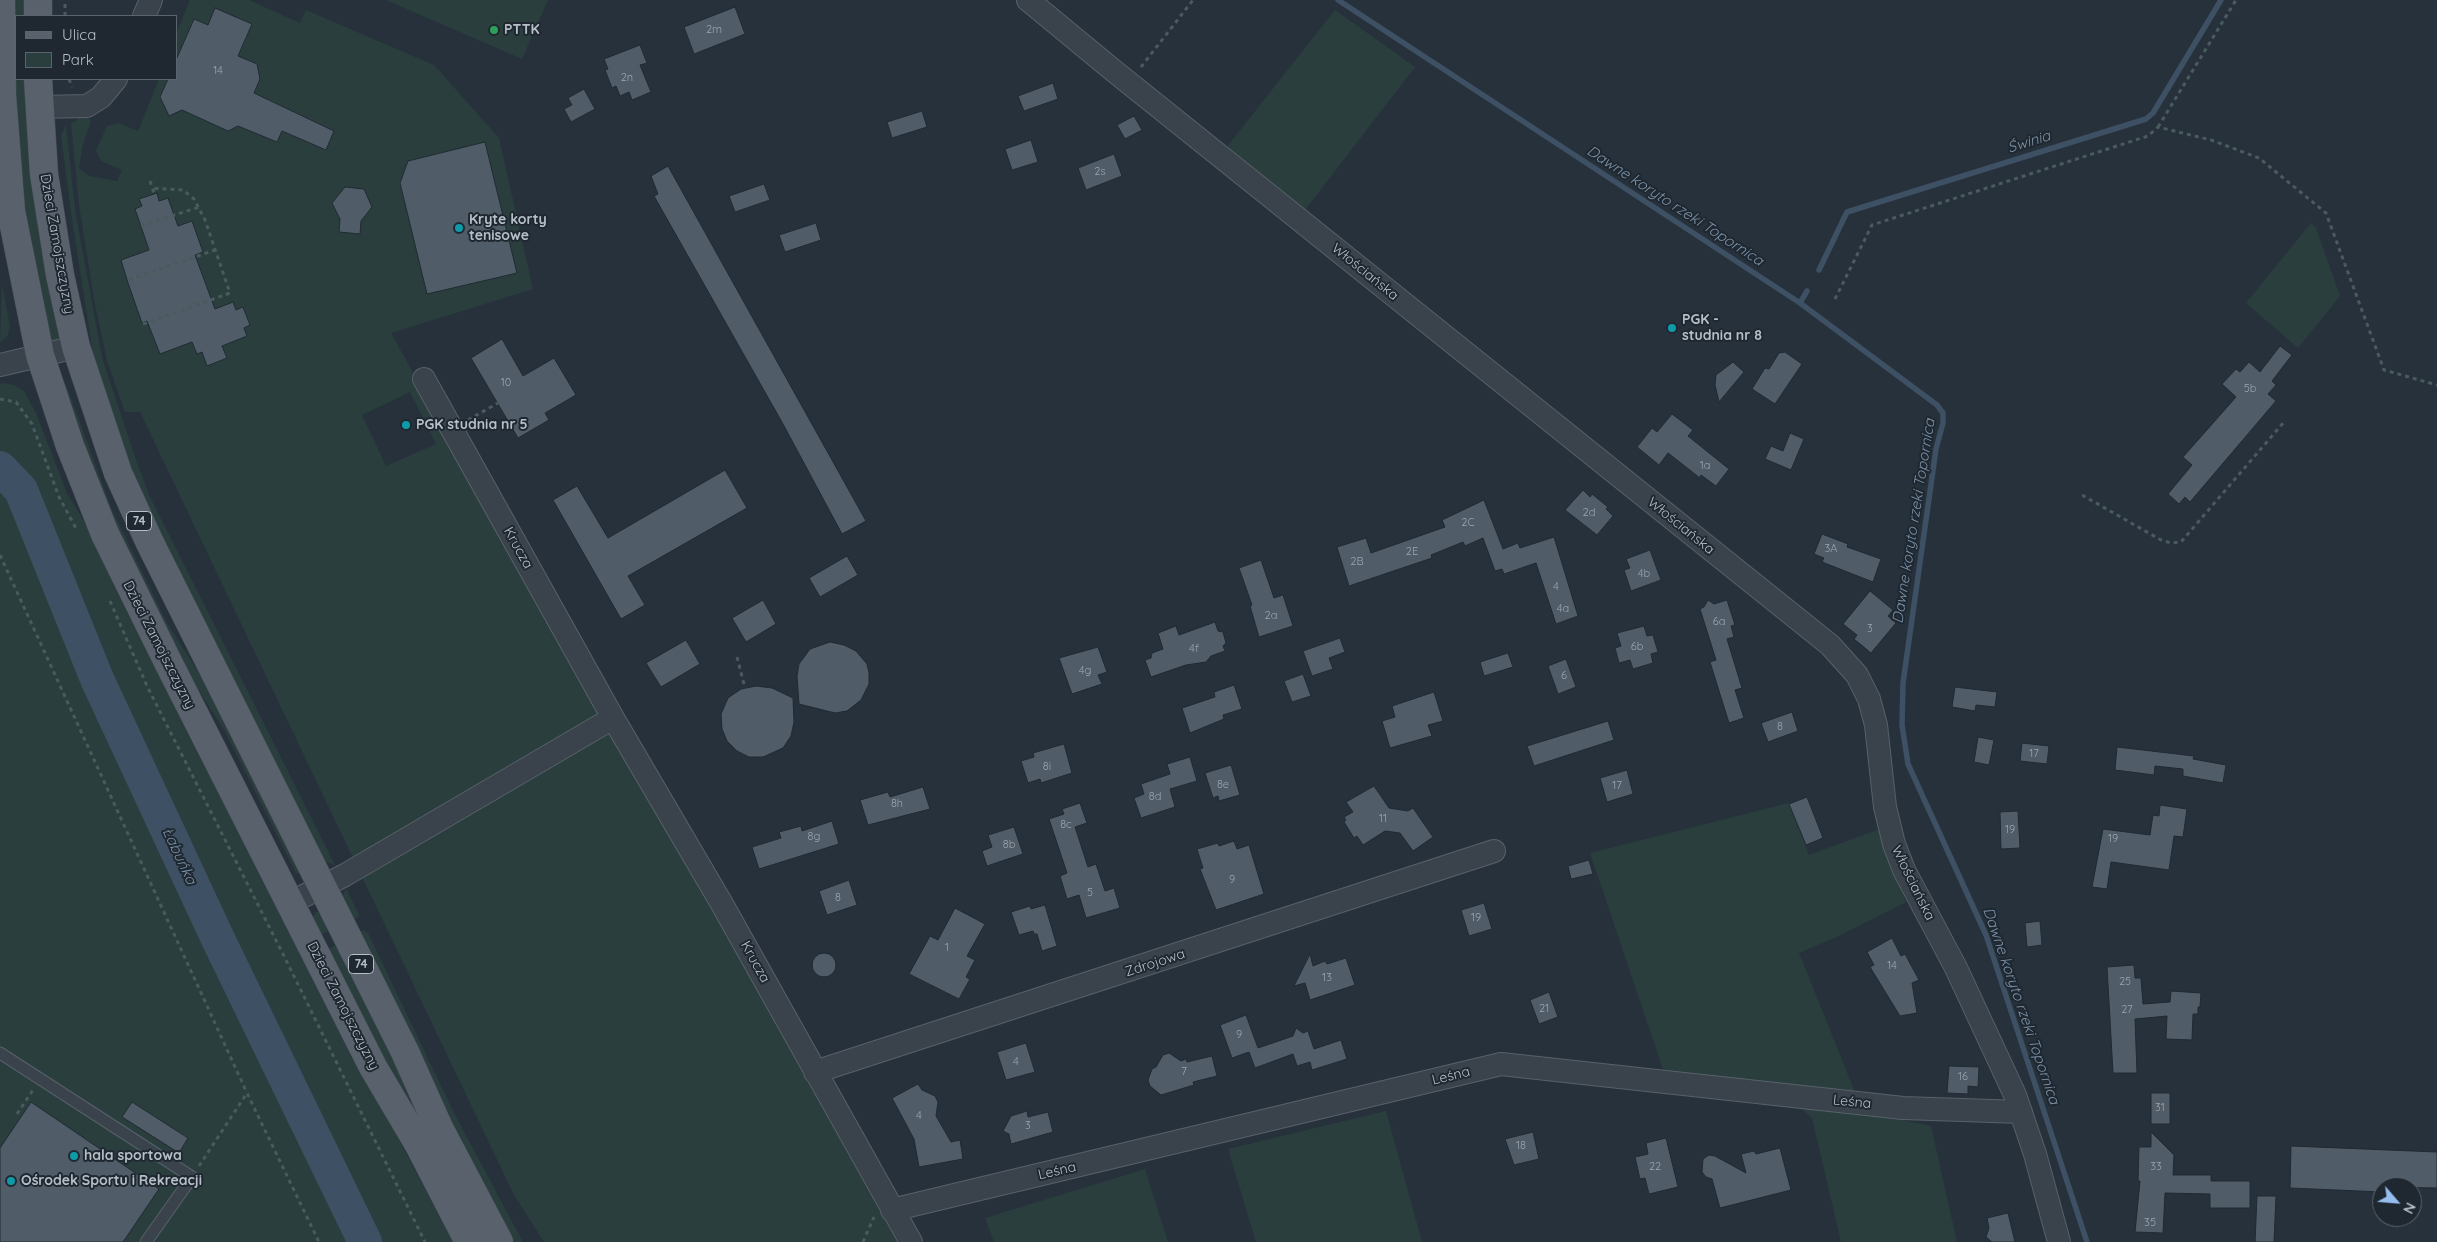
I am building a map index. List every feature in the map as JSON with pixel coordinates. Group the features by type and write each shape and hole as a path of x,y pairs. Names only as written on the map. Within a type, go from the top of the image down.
{"main road":[{"name":"Dzieci Zamojszczyzny","path":"1,0 2,95 10,211 40,355 77,463 121,569 373,1067 419,1145 469,1242"},
{"path":"38,0 38,15"},
{"name":"Dzieci Zamojszczyzny","path":"38,80 44,174 50,223 76,347 109,449 136,513 405,1052 439,1128 498,1242"}],"street":[{"path":"144,15 151,0"},
{"name":"Włościańska","path":"1028,0 1830,645 1857,675 1870,699 1876,725 1885,807 1898,856 1993,1044 2021,1112 2059,1242"},
{"path":"39,107 72,108 87,106 101,97 115,80"},
{"path":"0,366 76,347"},
{"name":"Krucza","path":"424,379 613,718 722,904 815,1072 885,1209 911,1242"},
{"path":"290,903 324,888 613,718"},
{"name":"Zdrojowa","path":"815,1072 1494,851"},
{"name":"Leśna","path":"885,1209 1502,1064 1902,1108 2021,1112"}],"lane":[{"path":"0,1052 192,1177 146,1242"}],"path":[{"path":"65,0 65,15"},
{"path":"1129,83 1193,0"},
{"path":"1835,299 1872,225 2148,136 2158,127 2236,0"},
{"path":"69,80 73,89"},
{"path":"2158,127 2211,140 2259,158 2326,213 2384,370 2437,385"},
{"path":"150,181 154,193"},
{"path":"143,324 230,293 199,206 183,190 152,188"},
{"path":"141,226 199,206"},
{"path":"129,280 216,250"},
{"path":"0,399 16,402 32,424 59,496 80,536"},
{"path":"452,429 498,403"},
{"path":"2082,496 2161,540 2171,543 2181,542 2284,422"},
{"path":"0,555 246,1093 319,1242"},
{"path":"108,596 146,686 286,960 425,1242"},
{"path":"737,657 745,688"},
{"path":"192,1177 246,1093"},
{"path":"17,1114 29,1096"},
{"path":"863,1242 885,1209"}],"green space":[{"path":"12,0 26,0 26,15 15,15 15,28 13,28"},
{"path":"190,0 249,0 300,23 306,10 434,65 499,138 533,289 391,333 897,1242 544,1242 514,1195 140,412 125,412 107,361 94,299 79,205 71,123 77,120 78,116 87,117 91,121 83,144 79,168 89,176 117,181 122,170 101,161 96,151 107,126 119,123 138,131 159,80 178,80 178,29","holes":["410,392 436,444 386,466 362,415"]},
{"name":"PTTK","path":"386,0 548,0 522,59"},
{"path":"1335,10 1415,67 1305,210 1226,148"},
{"path":"12,48 15,48 15,80 28,80 62,333 58,342 49,340 18,183"},
{"path":"66,124 75,210 102,357 135,457 149,495 335,865 322,860 139,496 98,385 71,213 61,135"},
{"path":"2311,223 2316,228 2340,296 2298,348 2246,303"},
{"path":"2,284 10,326 8,335 0,343"},
{"path":"57,375 62,378 67,387 112,510 167,623 218,703 302,869 300,873 296,873 224,730 175,653 108,516"},
{"path":"2,383 14,385 24,391 36,413 67,493 100,548 180,717 304,952 335,1019 453,1242 0,1242 0,385"},
{"path":"1789,803 1809,855 1880,829 1906,902 1839,936 1799,953 1863,1112 1931,1126 1957,1242 1841,1242 1812,1118 1796,1104 1671,1093 1590,853"},
{"path":"346,888 359,915 350,921 342,898"},
{"path":"316,912 320,912 332,930 319,935 312,917"},
{"path":"363,930 368,933 454,1113 523,1242 511,1242 357,933"},
{"path":"338,943 487,1242 481,1242 326,951"},
{"path":"1386,1111 1422,1242 1256,1242 1228,1149"},
{"path":"1145,1169 1168,1242 994,1242 985,1218"}],"building":[{"path":"735,7 745,34 694,54 684,27"},
{"path":"215,8 252,24 238,56 257,64 260,79 254,93 334,131 326,150 282,131 277,142 238,126 228,131 182,110 169,116 160,97 168,80 178,80 178,55 194,19 208,25"},
{"path":"640,45 647,63 640,65 651,92 632,100 629,92 620,96 616,86 612,88 605,70 608,69 604,59"},
{"path":"1053,83 1058,99 1024,111 1018,96"},
{"path":"584,89 595,109 571,122 564,109 572,105 568,98"},
{"path":"922,111 927,127 892,138 887,122"},
{"path":"1134,116 1142,130 1125,139 1117,125"},
{"path":"1031,140 1038,162 1012,170 1005,149"},
{"name":"Kryte korty tenisowe","path":"485,142 517,273 427,294 400,183 408,161"},
{"path":"1114,154 1122,176 1086,190 1078,168"},
{"path":"668,166 866,521 842,534 783,424 654,196 658,194 651,176"},
{"path":"764,184 770,200 735,212 729,196"},
{"path":"345,187 364,189 372,207 361,221 360,234 339,232 340,219 332,203"},
{"path":"157,193 159,201 168,198 178,226 192,221 203,252 195,255 215,309 233,302 236,310 243,307 250,325 244,328 247,336 222,346 227,358 207,366 202,352 197,354 192,342 160,354 147,321 142,323 121,260 149,250 135,209 142,206 139,199"},
{"path":"816,223 821,240 785,252 779,235"},
{"path":"502,339 523,376 554,358 576,395 545,413 549,420 518,438 471,358"},
{"path":"2280,346 2292,355 2272,381 2276,385 2268,394 2276,401 2190,502 2185,497 2179,504 2168,494 2192,465 2183,457 2236,397 2222,384 2236,369 2240,372 2249,362 2260,372"},
{"path":"1785,352 1802,364 1775,404 1752,389 1765,368 1769,369 1779,353"},
{"path":"1733,362 1744,372 1719,402 1715,385 1716,375"},
{"path":"1672,414 1693,430 1688,436 1729,469 1716,486 1701,475 1700,478 1668,453 1659,465 1637,447 1652,428 1657,432"},
{"path":"1790,433 1804,439 1791,470 1765,459 1771,446 1783,451"},
{"path":"725,470 747,508 628,576 645,605 621,619 553,500 577,486 608,538"},
{"path":"1583,490 1590,497 1592,494 1608,507 1606,509 1613,516 1597,535 1565,510"},
{"path":"1484,500 1503,549 1518,543 1520,548 1554,537 1578,616 1556,624 1536,563 1504,574 1502,569 1495,571 1483,538 1465,546 1463,542 1431,555 1432,558 1349,586 1337,547 1366,538 1371,553 1445,527 1442,520"},
{"path":"1822,534 1848,544 1847,547 1881,559 1873,582 1822,562 1824,558 1814,554"},
{"path":"1650,550 1661,580 1631,591 1624,570 1630,568 1626,559"},
{"path":"847,556 858,575 820,597 809,578"},
{"path":"1261,560 1274,598 1283,595 1293,626 1259,637 1250,606 1252,605 1239,568"},
{"path":"1870,591 1893,610 1888,616 1896,623 1871,653 1854,639 1857,635 1843,624"},
{"path":"763,600 776,624 746,642 732,618"},
{"path":"1708,600 1714,604 1727,600 1735,625 1731,626 1734,637 1727,639 1742,688 1735,690 1744,718 1729,723 1710,662 1716,660 1700,609 1704,607"},
{"path":"1215,622 1218,631 1223,632 1226,643 1223,646 1225,651 1211,656 1206,662 1186,665 1151,677 1145,660 1151,658 1152,653 1163,649 1158,633 1176,626 1179,635"},
{"path":"1644,626 1647,636 1653,635 1658,652 1651,654 1653,663 1633,669 1630,660 1619,663 1615,648 1621,646 1617,633"},
{"path":"1340,638 1345,652 1329,658 1333,669 1312,676 1303,651"},
{"path":"686,640 700,664 661,687 646,663"},
{"path":"830,642 844,645 856,651 867,664 869,673 869,684 861,700 847,711 835,713 799,704 797,676 799,664 810,649"},
{"path":"1098,647 1107,672 1098,675 1102,684 1072,694 1059,658"},
{"path":"1508,653 1513,667 1484,676 1480,662"},
{"path":"1566,659 1576,687 1558,694 1548,666"},
{"path":"1303,674 1311,696 1292,702 1284,681"},
{"path":"1234,685 1242,709 1223,715 1224,719 1190,733 1182,708 1215,697 1214,692"},
{"path":"756,686 772,688 793,698 794,722 791,736 783,748 763,757 749,757 737,751 727,741 722,729 721,714 728,698 741,689"},
{"path":"1955,687 1997,692 1995,707 1976,705 1975,711 1952,707"},
{"path":"1434,692 1443,721 1428,725 1432,736 1390,748 1382,721 1395,717 1392,706"},
{"path":"1792,712 1798,731 1768,742 1761,723"},
{"path":"1608,721 1614,740 1534,766 1527,746"},
{"path":"1978,737 1994,740 1989,765 1974,762"},
{"path":"2022,743 2049,746 2047,764 2020,761"},
{"path":"1064,744 1072,773 1041,783 1040,779 1028,783 1021,761 1034,757 1033,753"},
{"path":"2117,747 2194,756 2193,759 2226,765 2223,783 2183,776 2183,769 2155,766 2154,775 2115,770"},
{"path":"1190,757 1197,781 1170,789 1175,807 1141,818 1134,798 1144,794 1141,784 1170,774 1167,764"},
{"path":"1231,765 1240,795 1219,801 1218,796 1213,798 1205,773"},
{"path":"1627,770 1633,794 1607,802 1600,778"},
{"path":"1374,786 1389,808 1408,811 1413,808 1433,837 1413,851 1400,833 1385,831 1363,845 1357,836 1354,838 1344,822 1346,820 1344,817 1353,812 1346,802"},
{"path":"923,787 930,809 868,825 860,800 888,792 890,797"},
{"path":"1807,797 1823,838 1806,845 1789,804"},
{"path":"1080,803 1087,823 1075,827 1088,867 1096,864 1105,891 1114,888 1120,908 1086,918 1079,895 1067,899 1060,876 1067,873 1049,819 1064,814 1062,809"},
{"path":"2160,805 2187,809 2183,837 2174,836 2169,870 2111,862 2107,889 2092,887 2103,829 2150,835 2153,815 2159,816"},
{"path":"2018,811 2020,848 2001,849 2000,812"},
{"path":"832,821 839,844 759,869 752,847 781,838 779,832 801,826 802,831"},
{"path":"1014,827 1023,854 987,866 982,851 992,847 988,835"},
{"path":"1234,841 1237,849 1249,845 1264,894 1216,910 1200,869 1203,868 1197,849 1218,843 1219,846"},
{"path":"1589,860 1593,874 1571,879 1568,866"},
{"path":"849,880 857,905 827,915 819,891"},
{"path":"1484,903 1492,929 1469,936 1461,910"},
{"path":"1045,905 1057,946 1042,951 1037,934 1034,934 1033,931 1019,935 1011,912 1030,906 1031,909"},
{"path":"955,908 985,924 967,956 975,960 966,977 970,979 959,999 909,974 930,936 938,940"},
{"path":"2040,921 2042,945 2027,947 2025,923"},
{"path":"1892,938 1901,956 1905,954 1919,980 1912,983 1917,1013 1900,1016 1870,967 1874,965 1867,952"},
{"path":"824,953 832,957 836,965 832,973 824,977 816,973 812,965 816,957"},
{"path":"1310,954 1313,966 1325,961 1327,964 1346,958 1355,985 1310,1000 1305,983 1294,986"},
{"path":"2134,965 2135,978 2141,978 2143,1004 2170,1002 2171,991 2201,993 2200,1007 2198,1007 2198,1014 2193,1014 2192,1040 2166,1039 2167,1016 2135,1019 2137,1073 2113,1073 2107,967"},
{"path":"1549,992 1558,1017 1539,1024 1530,1000"},
{"path":"1246,1015 1258,1048 1293,1036 1296,1028 1303,1033 1308,1031 1314,1049 1341,1040 1347,1059 1312,1070 1310,1062 1297,1066 1293,1054 1255,1068 1249,1052 1232,1058 1220,1025"},
{"path":"1026,1043 1035,1072 1006,1080 997,1052"},
{"path":"1169,1053 1181,1061 1186,1059 1187,1062 1212,1056 1217,1076 1193,1082 1194,1085 1161,1095 1150,1086 1148,1080 1152,1069 1156,1067 1163,1055"},
{"path":"1949,1066 1979,1067 1978,1087 1968,1086 1968,1094 1947,1093"},
{"path":"918,1084 922,1090 935,1096 938,1102 936,1116 951,1142 960,1140 963,1159 919,1167 914,1139 892,1098"},
{"path":"2151,1093 2170,1093 2170,1124 2151,1124"},
{"name":"hala sportowa","path":"31,1102 159,1189 123,1242 0,1242 0,1148"},
{"path":"132,1102 188,1138 179,1153 122,1117"},
{"path":"1027,1111 1028,1117 1048,1112 1053,1132 1011,1144 1009,1134 1003,1131 1011,1116"},
{"path":"1533,1132 1539,1159 1514,1165 1505,1139"},
{"path":"2151,1132 2174,1155 2173,1175 2211,1175 2211,1181 2250,1181 2250,1208 2210,1208 2210,1194 2165,1193 2163,1233 2135,1232 2140,1181 2138,1181 2139,1147 2151,1147"},
{"path":"1666,1138 1678,1187 1649,1194 1645,1178 1640,1179 1635,1157 1648,1154 1646,1143"},
{"path":"2291,1146 2437,1152 2437,1188 2422,1188 2422,1177 2372,1177 2372,1192 2290,1188"},
{"path":"1780,1148 1791,1190 1720,1208 1712,1179 1706,1177 1702,1172 1703,1159 1709,1155 1715,1156 1746,1173 1741,1154 1754,1151 1756,1154"},
{"path":"2257,1196 2276,1196 2274,1242 2255,1242"},
{"path":"2008,1213 2015,1242 1992,1242 1986,1237 1989,1228 1987,1218"}],"waterway":[{"name":"Dawne koryto rzeki Topornica","path":"1338,0 1800,303 1937,405 1943,413 1943,423 1936,449 1903,683 1902,725 1908,764 1986,935 2087,1242"},
{"name":"Świnia","path":"1819,270 1847,212 2146,119 2153,113 2221,0"},
{"name":"Świnia","path":"1800,303 1807,291"},
{"name":"Łabuńka","path":"0,468 21,490 97,679 218,939 365,1242"}],"place":[{"name":"PTTK","path":"494,30"},
{"name":"Kryte korty tenisowe","path":"459,228"},
{"name":"PGK - studnia nr 8","path":"1672,328"},
{"name":"PGK studnia nr 5","path":"406,425"},
{"name":"hala sportowa","path":"74,1156"},
{"name":"Ośrodek Sportu i Rekreacji","path":"11,1181"}]}
